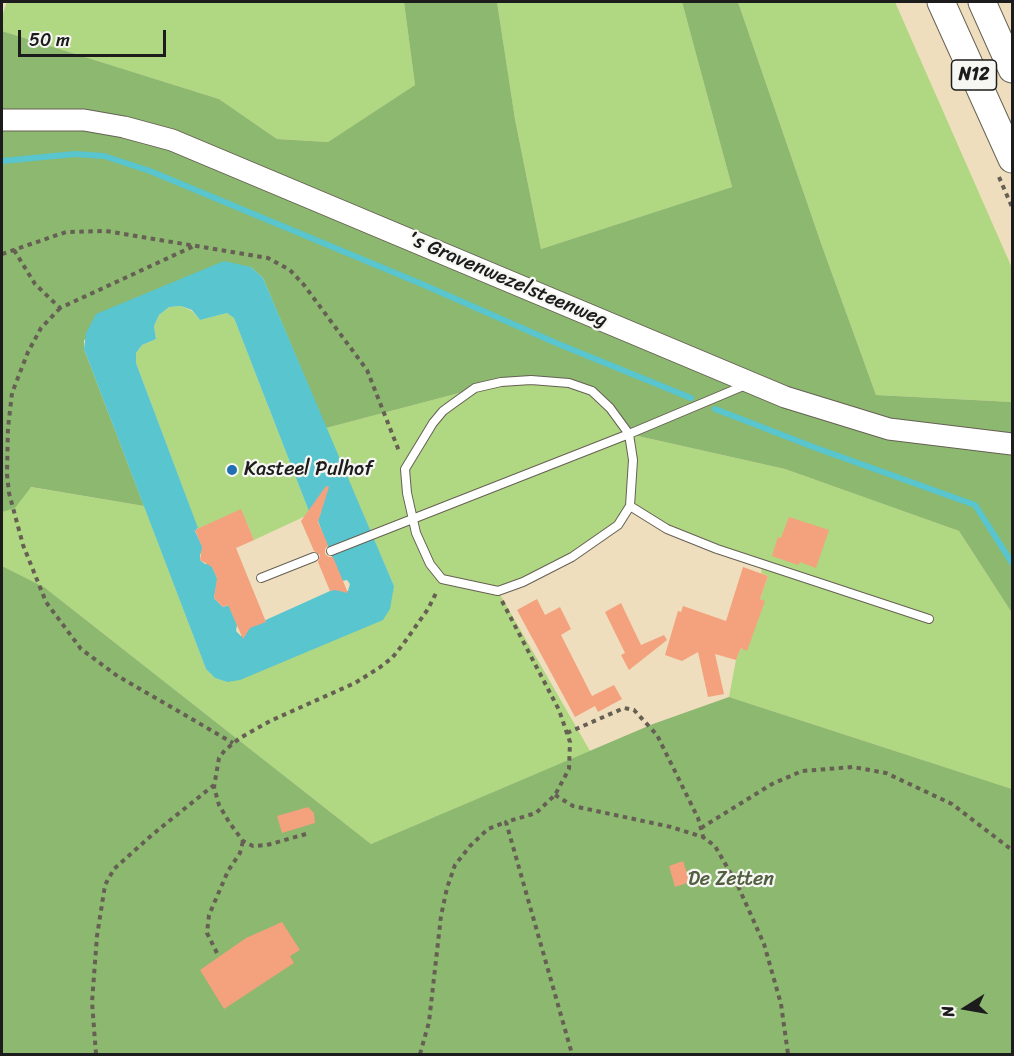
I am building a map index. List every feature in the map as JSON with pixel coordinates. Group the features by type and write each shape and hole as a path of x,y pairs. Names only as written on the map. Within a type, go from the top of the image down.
{"main road":[{"name":"N12","path":"941,2 1012,159"},
{"name":"N12","path":"982,2 1012,69"}],"street":[{"name":"'s Gravenwezelsteenweg","path":"2,120 84,120 124,127 172,140 785,397 889,429 1012,444"}],"lane":[{"path":"531,380 570,383 592,392 610,408 629,434 633,460 630,506 618,525 572,557 523,582 498,591 442,579 425,555 411,518 406,493 405,469 443,411 475,388 501,382 531,380"},
{"path":"331,551 752,383"},
{"path":"630,506 667,529 717,549 929,619"},
{"path":"261,578 314,557"}],"path":[{"path":"2,254 66,232 106,231 268,258 290,270 304,285 367,370 392,430 405,469"},
{"path":"195,246 60,308 41,328 28,352 12,393 8,428 7,474 9,493 23,545 46,602 81,649 116,675 232,743"},
{"path":"14,249 35,284 60,308"},
{"path":"306,834 267,845 253,846 243,841 219,805 214,785 219,758 232,743 270,721 356,683 392,658 428,609 442,579"},
{"path":"420,1054 429,1022 441,916 455,865 488,829 536,813 555,795 569,769 570,742 559,710 498,591"},
{"path":"567,733 624,708 634,710 657,735 701,828 703,837"},
{"path":"701,828 772,784 802,771 853,767 886,773 952,804 1012,850"},
{"path":"96,1054 92,1002 97,936 105,885 114,869 214,785"},
{"path":"555,795 573,806 671,827 703,837 715,846 729,869 764,944 781,1004 788,1054"},
{"path":"506,822 572,1054"},
{"path":"217,953 207,933 209,915 228,871 240,853 243,841"}],"green space":[{"path":"7,2 404,2 415,85 328,142 277,139 219,99 2,31 2,16"},
{"path":"404,2 497,2 515,119 541,249 732,187 682,2 738,2 876,395 1012,402 1012,613 959,531 785,469 629,434 592,391 569,383 501,382 326,428 263,278 251,267 84,340 84,349 144,506 31,487 15,508 2,512 2,31 219,99 277,139 328,142 415,85"},
{"path":"497,2 682,2 732,187 541,249 515,119"},
{"path":"738,2 895,2 1012,268 1012,402 876,395"},
{"path":"181,306 192,311 200,320 227,313 234,318 310,514 254,540 241,510 198,529 136,363 136,353 142,345 156,339 154,326 159,315 169,307"},
{"path":"531,380 592,391 629,434 785,469 959,531 1012,613 1012,789 729,697 736,660 741,648 747,650 764,601 760,599 768,576 761,573 763,564 667,529 630,506 618,525 572,557 498,591 590,751 371,844 44,587 2,566 2,512 15,507 30,487 144,506 206,669 215,678 227,682 394,586 326,428 501,382"},
{"name":"De Zetten","path":"2,566 44,587 371,844 653,724 729,697 1012,789 1012,1054 2,1054"}],"water":[{"path":"224,261 251,267 263,278 394,586 390,609 383,620 240,680 227,682 215,678 206,669 84,349 86,333 96,314","holes":["181,306 192,310 200,320 227,313 234,318 310,514 321,511 317,518 327,545 342,581 347,580 350,584 348,591 341,591 338,588 330,591 248,628 241,636 236,631 237,625 229,605 223,607 214,598 216,587 220,585 211,564 205,564 200,560 203,548 195,531 198,528 136,363 136,353 142,345 156,339 154,326 159,315 169,307"]}],"building":[{"path":"326,486 329,487 318,522 328,545 325,554 333,557 348,593 330,591 318,562 320,555 314,551 301,521"},
{"path":"241,509 254,540 236,548 266,622 250,628 243,639 228,605 223,607 214,598 217,578 212,567 200,560 202,547 195,530"},
{"path":"789,517 829,530 816,568 800,562 798,565 772,556 778,537 781,538"},
{"path":"743,567 768,576 760,599 765,601 747,651 741,648 736,660 715,654 724,694 708,697 698,652 682,661 665,655 678,611 681,612 683,606 726,621"},
{"path":"537,599 545,615 560,607 571,629 561,635 592,696 614,685 622,699 598,712 595,706 575,717 517,610"},
{"path":"621,603 641,645 664,635 667,640 629,670 621,655 625,653 605,612"},
{"path":"308,807 314,813 315,823 282,833 277,816"},
{"path":"683,861 690,882 675,887 669,866"},
{"path":"282,922 300,950 290,956 294,963 224,1009 200,970 246,938"}],"waterway":[{"path":"2,161 75,154 104,156 150,171 691,398"},
{"path":"715,409 975,505 1012,563"}],"place":[{"name":"Kasteel Pulhof","path":"232,470"}]}
